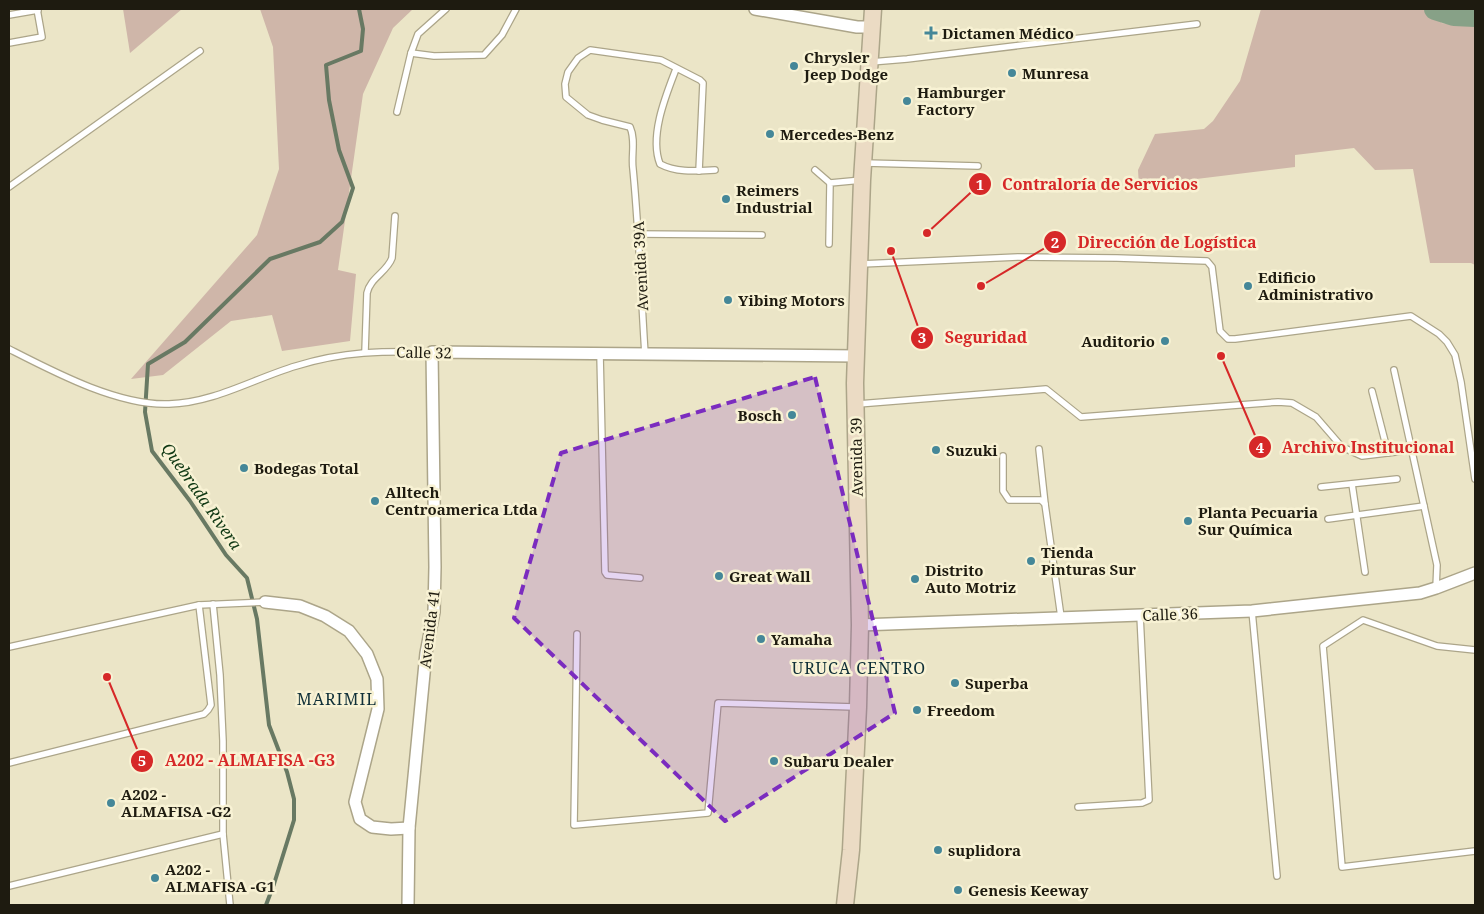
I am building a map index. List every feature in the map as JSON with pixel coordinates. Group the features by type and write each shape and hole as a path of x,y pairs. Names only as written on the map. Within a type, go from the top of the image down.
{"main road":[{"name":"Avenida 39","path":"845,905 851,850 858,707 860,625 855,405 862,180 872,9"}],"street":[{"path":"755,9 857,27 871,27"},
{"name":"Calle 32","path":"432,352 857,356"},
{"name":"Avenida 41","path":"408,905 408,828 426,652 434,612 432,352"},
{"name":"Calle 36","path":"860,625 1252,611 1420,593 1475,573"},
{"path":"265,602 300,606 325,616 349,631 367,654 376,678 378,709 355,802 360,819 372,827 408,828"}],"lane":[{"path":"9,15 38,9 42,37 9,43"},
{"path":"397,112 411,53 418,34 446,9"},
{"path":"411,53 434,56 484,55 502,35 516,9"},
{"path":"869,62 1197,24"},
{"name":"Avenida 39A","path":"645,354 633,134 630,127 602,120 588,114 566,97 565,84 568,72 578,58 590,50 661,60 676,69"},
{"path":"9,187 200,51"},
{"path":"699,171 703,83 676,69 665,96 660,115 657,158 660,164 684,172 715,170"},
{"path":"863,163 978,166"},
{"path":"815,170 830,183 862,180"},
{"path":"829,244 830,183"},
{"path":"365,352 369,286 390,264 395,216"},
{"path":"638,234 762,235"},
{"path":"860,264 1018,257 1207,261 1212,267 1220,331 1228,339 1411,316 1439,334 1447,342 1455,355 1461,382 1475,479"},
{"name":"Calle 32","path":"9,349 62,375 105,392 137,401 169,404 205,399 296,366 336,355 365,352 432,352"},
{"path":"600,354 605,572 613,577 640,578"},
{"path":"1394,370 1437,565 1436,588"},
{"path":"855,405 1046,389 1081,418 1257,402 1292,403 1316,417 1342,446 1362,456 1412,450"},
{"path":"1372,391 1388,453"},
{"path":"1039,449 1061,617"},
{"path":"1003,456 1003,491 1005,496 1009,500 1041,500 1046,504"},
{"path":"1321,487 1397,479"},
{"path":"1352,484 1364,572"},
{"path":"1328,518 1424,506"},
{"path":"9,648 198,605 265,602"},
{"path":"213,604 220,675 223,741 223,834 230,905"},
{"path":"9,763 204,714 210,705 198,605"},
{"path":"1252,611 1277,876"},
{"path":"1078,807 1142,803 1150,800 1140,615"},
{"path":"1475,650 1438,646 1364,620 1322,646 1342,867 1475,851"},
{"path":"577,634 574,825 708,813 718,703 858,707"},
{"path":"9,886 223,834"}],"highlighted area":[{"path":"815,377 895,713 725,821 514,618 561,453"}],"shaded area":[{"path":"123,9 182,9 130,53"},
{"path":"260,9 413,9 393,28 363,94 338,270 356,274 350,341 282,351 272,315 231,321 163,375 131,379 257,235 279,169 273,47"},
{"path":"1261,9 1456,9 1441,23 1475,26 1475,265 1471,263 1430,263 1413,169 1375,170 1354,148 1295,155 1295,167 1139,186 1138,170 1155,134 1204,129 1213,121 1240,81"}],"waterway":[{"name":"Quebrada Rivera","path":"266,905 294,820 294,799 287,772 269,725 257,619 247,578 226,555 190,501 152,451 145,412 148,364 185,342 270,259 320,242 342,222 353,188 339,150 329,100 326,65 361,51 363,29 359,9"},
{"path":"1435,9 1454,15 1475,16"}],"place":[{"name":"Dictamen Médico","path":"931,33"},
{"name":"Chrysler Jeep Dodge","path":"794,66"},
{"name":"Munresa","path":"1012,73"},
{"name":"Hamburger Factory","path":"907,101"},
{"name":"Mercedes-Benz","path":"770,134"},
{"name":"Reimers Industrial","path":"726,199"},
{"name":"Contraloría de Servicios","path":"927,233"},
{"name":"Seguridad","path":"891,251"},
{"name":"Dirección de Logística","path":"981,286"},
{"name":"Edificio Administrativo","path":"1248,286"},
{"name":"Yibing Motors","path":"728,300"},
{"name":"Auditorio","path":"1165,341"},
{"name":"Archivo Institucional","path":"1221,356"},
{"name":"Bosch","path":"792,415"},
{"name":"Suzuki","path":"936,450"},
{"name":"Bodegas Total","path":"244,468"},
{"name":"Alltech Centroamerica Ltda","path":"375,501"},
{"name":"Planta Pecuaria Sur Química","path":"1188,521"},
{"name":"Tienda Pinturas Sur","path":"1031,561"},
{"name":"Great Wall","path":"719,576"},
{"name":"Distrito Auto Motriz","path":"915,579"},
{"name":"Yamaha","path":"761,639"},
{"name":"A202 - ALMAFISA -G3","path":"107,677"},
{"name":"Superba","path":"955,683"},
{"name":"Freedom","path":"917,710"},
{"name":"Subaru Dealer","path":"774,761"},
{"name":"A202 - ALMAFISA -G2","path":"111,803"},
{"name":"suplidora","path":"938,850"},
{"name":"A202 - ALMAFISA -G1","path":"155,878"},
{"name":"Genesis Keeway","path":"958,890"}],"district":[{"name":"URUCA CENTRO","path":"859,668"},
{"name":"MARIMIL","path":"337,699"}]}
